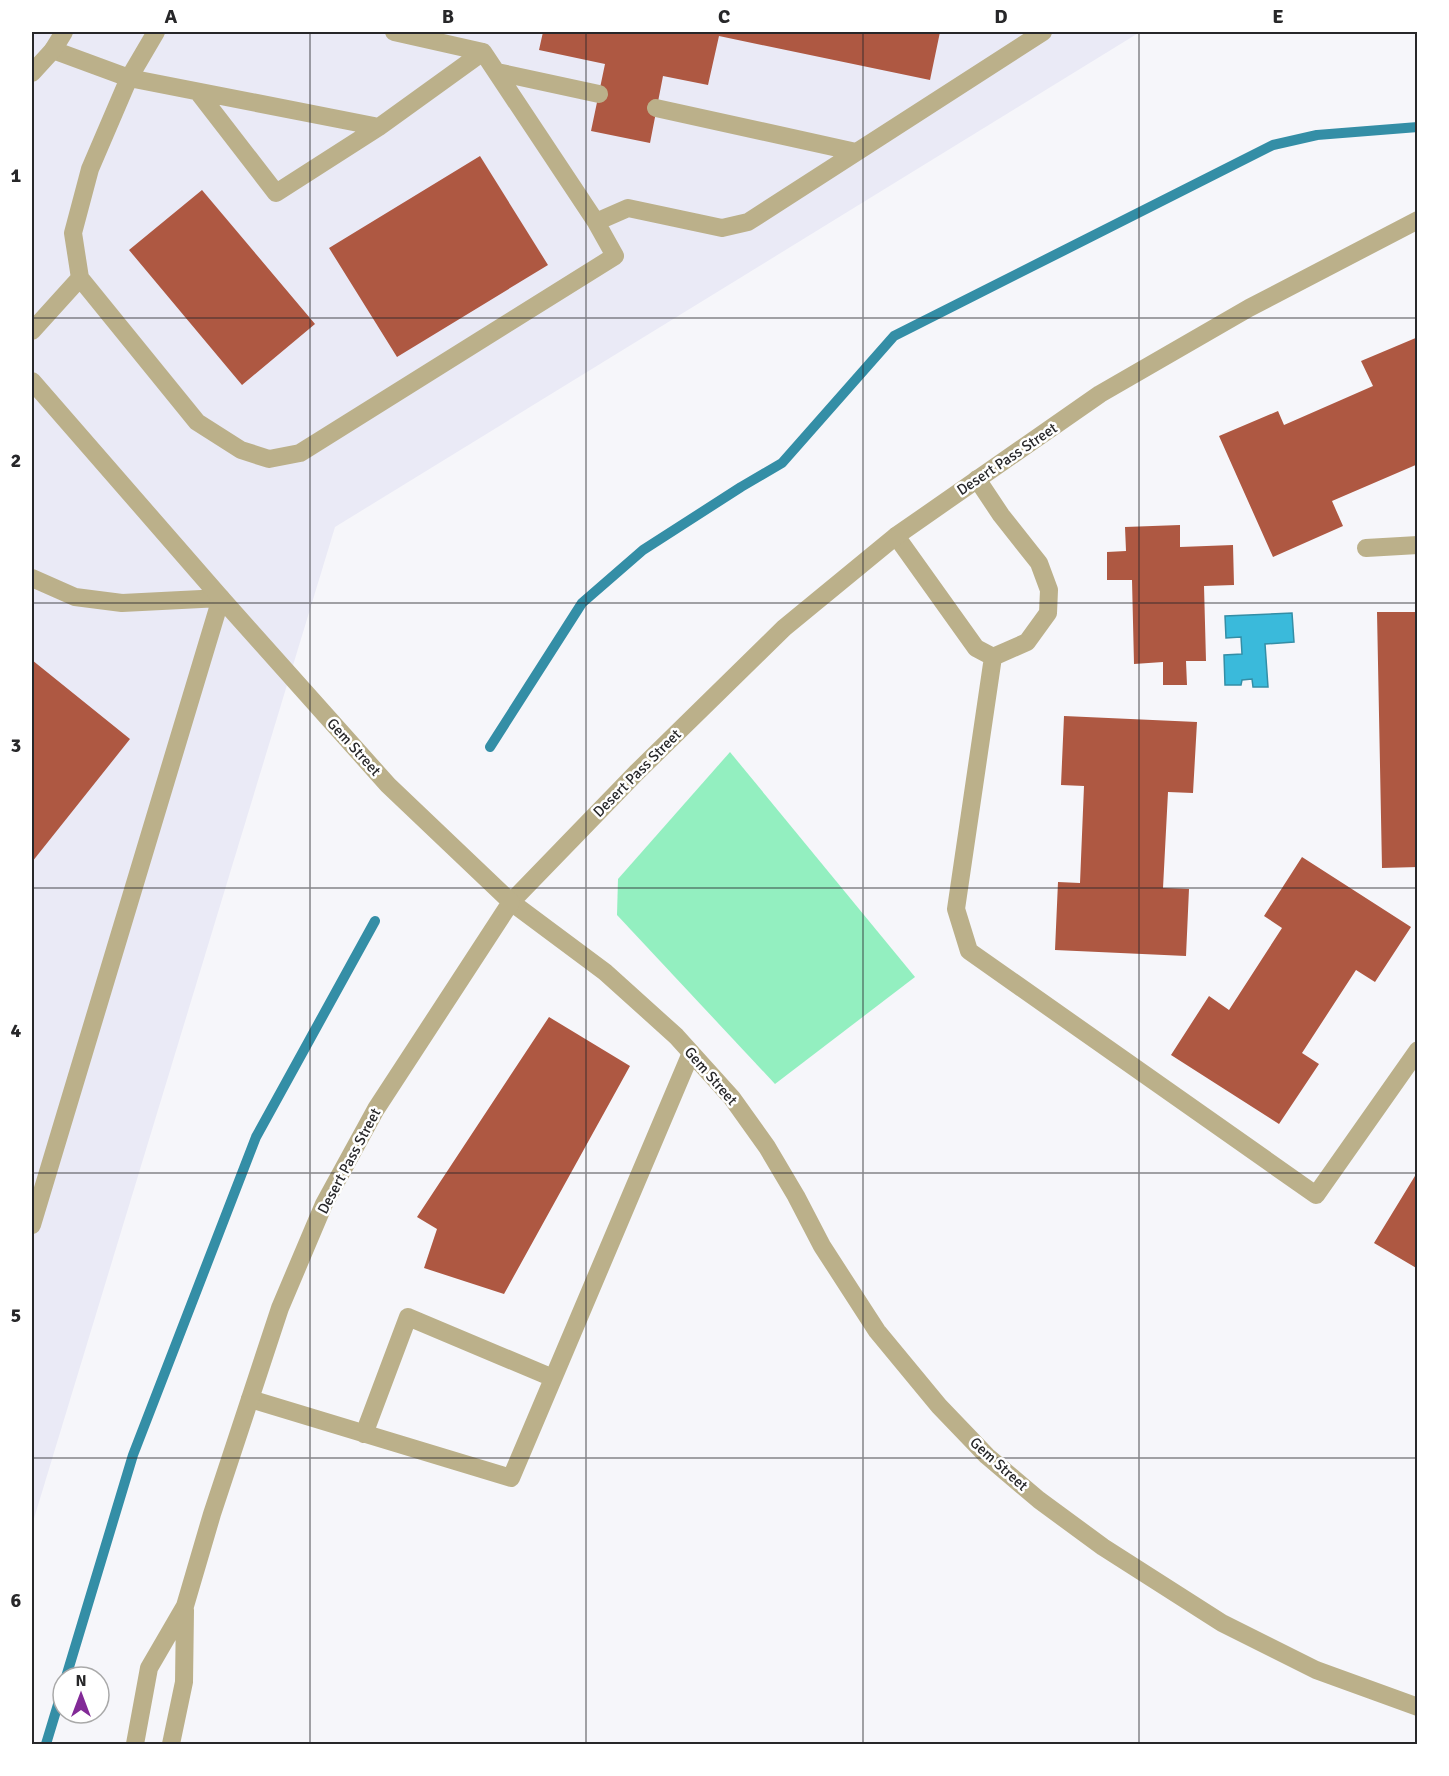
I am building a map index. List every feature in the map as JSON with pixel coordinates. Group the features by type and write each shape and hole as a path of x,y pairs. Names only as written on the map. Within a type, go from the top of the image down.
{"street":[{"path":"32,73 53,50 64,32"},
{"path":"156,32 129,78 90,169 73,233 80,278 197,422 241,450 269,459 300,453 615,256 596,222 483,52 394,32"},
{"path":"596,222 628,208 722,228 748,222 1043,32"},
{"path":"53,50 129,78 380,128"},
{"path":"198,92 276,194 380,128 483,52"},
{"path":"496,72 599,94"},
{"path":"656,108 856,152"},
{"name":"Desert Pass Street","path":"135,1744 149,1668 185,1606 212,1514 280,1308 324,1204 376,1109 511,902 636,773 784,628 896,536 1100,394 1249,308 1418,220"},
{"path":"32,331 80,278"},
{"name":"Gem Street","path":"32,381 388,785 511,902 605,972 676,1036 732,1098 767,1147 822,1246 878,1331 939,1406 987,1456 1039,1500 1103,1547 1222,1623 1316,1670 1418,1707"},
{"path":"976,479 1039,563 1049,590 1048,614 1027,642 993,657"},
{"path":"896,536 976,648 993,657"},
{"path":"1366,548 1418,545"},
{"path":"32,578 75,597 122,603 221,598 32,1219"},
{"path":"993,657 956,909 969,951 1316,1194 1417,1051"},
{"path":"250,1399 511,1478 691,1053"},
{"path":"364,1434 408,1317 553,1378"},
{"name":"Desert Pass Street","path":"171,1744 184,1682 185,1606"}],"shaded area":[{"path":"32,32 1140,32 335,527 32,1525"}],"green space":[{"path":"730,752 915,977 775,1084 617,915 618,879"}],"water":[{"path":"1292,613 1294,642 1265,644 1268,687 1253,687 1252,679 1242,680 1241,685 1225,685 1224,655 1242,654 1241,637 1226,638 1225,616"}],"building":[{"path":"543,32 940,32 930,80 719,36 708,85 663,76 650,143 591,131 605,64 539,50"},
{"path":"480,156 548,265 397,357 329,248"},
{"path":"202,190 315,324 242,385 129,250"},
{"path":"1418,337 1418,464 1332,501 1343,526 1273,557 1219,436 1278,411 1284,425 1373,386 1361,361"},
{"path":"1180,525 1180,547 1233,545 1234,585 1204,586 1206,661 1186,661 1187,685 1163,685 1163,662 1134,664 1132,580 1107,580 1107,552 1126,551 1125,527"},
{"path":"1377,612 1418,612 1418,867 1382,868"},
{"path":"32,660 130,739 32,862"},
{"path":"1064,716 1197,722 1193,793 1168,792 1163,888 1189,889 1186,956 1055,950 1058,882 1080,883 1084,786 1061,785"},
{"path":"1302,857 1411,927 1375,982 1356,970 1302,1053 1319,1064 1279,1124 1171,1055 1209,996 1229,1010 1282,928 1264,916"},
{"path":"549,1017 630,1066 504,1294 424,1268 437,1229 417,1217"},
{"path":"1418,1171 1418,1269 1374,1243"}],"waterway":[{"path":"490,747 582,603 643,550 782,463 894,336 1273,145 1317,135 1418,127"},
{"path":"70,1665 133,1455 256,1137 375,921"},
{"path":"46,1744 52,1725"}]}
